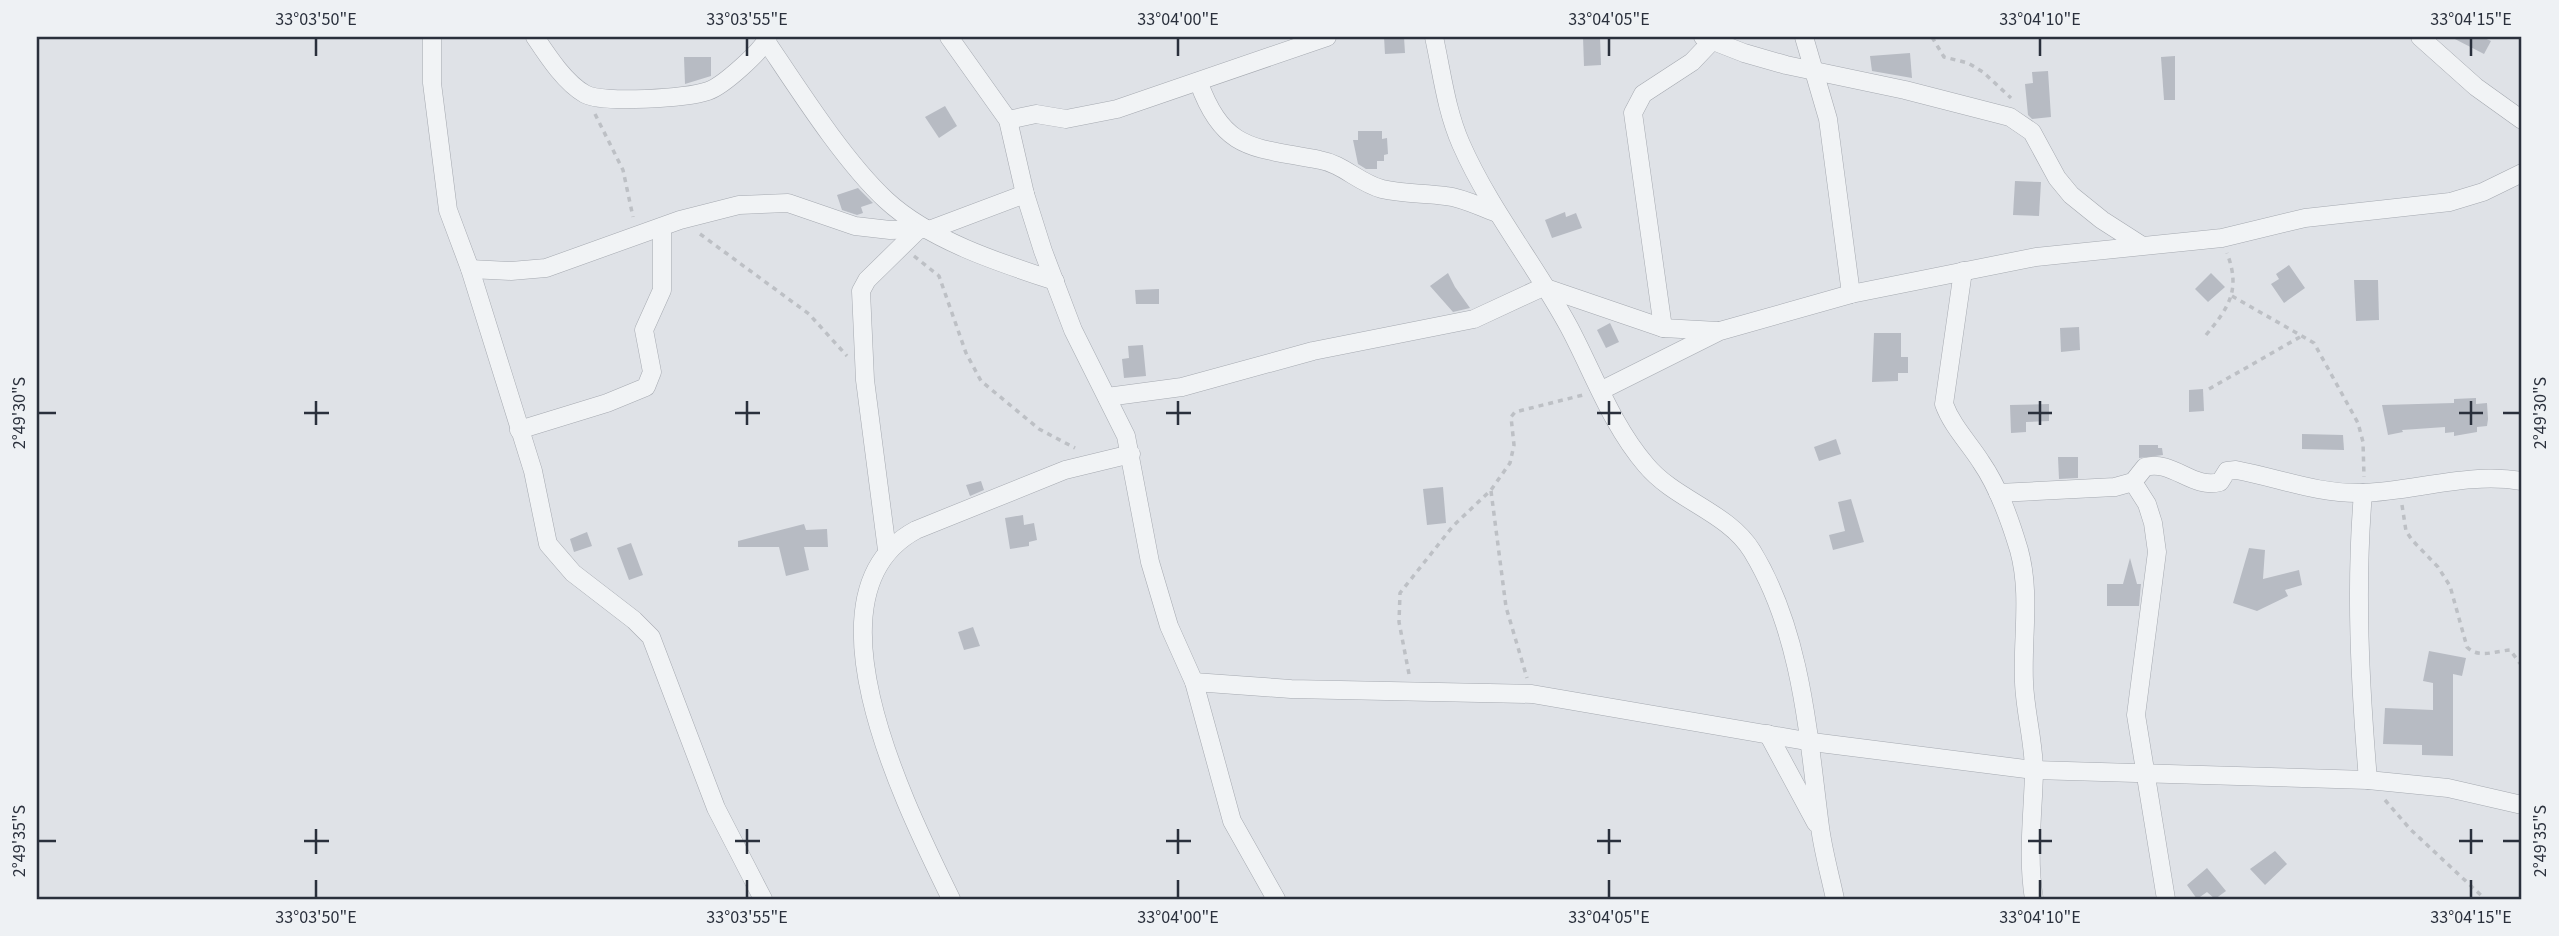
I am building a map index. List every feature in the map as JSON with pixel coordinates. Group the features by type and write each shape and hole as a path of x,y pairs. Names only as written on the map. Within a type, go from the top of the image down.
{"street":[{"path":"432,37 432,83 448,210 470,268 533,471 548,544 573,573 634,620 651,637 716,808 763,899"},
{"path":"535,37 575,86 587,95 652,97 709,91 726,79 767,39 863,175 886,200 924,230 1055,281"},
{"path":"948,37 987,86 1008,120 1025,194 1055,281 1073,330 1107,397 1130,454 1150,562 1169,626 1194,682 1232,821 1276,899"},
{"path":"1008,120 1036,114 1052,118 1083,116 1199,83 1327,37"},
{"path":"1434,37 1446,96 1460,143 1497,213 1566,323 1646,465 1669,486 1725,523 1751,549 1784,624 1812,741 1820,830 1835,899"},
{"path":"1804,37 1828,119 1851,295"},
{"path":"2420,37 2476,88 2522,120"},
{"path":"1663,328 1633,113 1643,94 1692,62 1707,39 1812,71 1905,90 2010,117 2025,125 2057,178 2071,195 2102,220 2141,245"},
{"path":"1199,83 1213,119 1225,131 1267,151 1327,162 1365,184 1382,189 1449,196 1497,213"},
{"path":"1602,390 1720,331 1851,295 2036,257 2222,238 2305,218 2450,202 2483,192 2522,173"},
{"path":"887,550 865,380 861,291 867,280 901,246 924,230 1025,194"},
{"path":"470,268 532,271 680,220 739,205 788,203 855,226 924,230"},
{"path":"519,430 607,403 646,387 652,372 644,330 662,289 662,227"},
{"path":"1963,271 1944,404 1949,417 1983,464 1998,493 2019,551 2024,578 2028,610 2024,682 2034,770 2029,854 2034,899"},
{"path":"1107,397 1182,387 1313,351 1461,323 1508,305 1543,287 1663,328 1720,331"},
{"path":"951,899 895,771 876,714 865,662 862,623 864,599 873,571 896,540 916,530 1065,470 1130,454"},
{"path":"1998,493 2091,489 2133,482 2145,467 2158,465 2204,483 2220,482 2227,471 2236,470 2331,493 2400,489 2470,478 2522,481"},
{"path":"2133,482 2147,504 2157,552 2136,703 2140,754 2148,774 2166,899"},
{"path":"2362,493 2358,550 2358,617 2368,779"},
{"path":"1194,682 1291,689 1532,694 1812,741 2034,770 2368,779 2448,788 2522,805"},
{"path":"1768,734 1820,830"}],"path":[{"path":"1932,37 1947,59 1968,63 1998,85 2014,103 2025,125"},
{"path":"587,95 623,170 633,214 632,237"},
{"path":"680,220 810,314 865,380"},
{"path":"2206,335 2232,296 2234,272 2222,238"},
{"path":"901,246 939,276 966,353 981,381 1039,429 1098,460"},
{"path":"2232,296 2314,343 2358,422 2365,467 2362,493"},
{"path":"2209,389 2300,337"},
{"path":"1412,691 1399,622 1401,593 1453,526 1491,490 1513,456 1510,428 1515,412 1602,390"},
{"path":"2400,489 2406,531 2438,567 2450,586 2466,648 2472,653 2480,654 2510,650 2522,666"},
{"path":"1491,490 1506,607 1532,694"},
{"path":"2368,779 2410,829 2485,899"}],"building":[{"path":"1384,37 1404,37 1405,53 1385,54"},
{"path":"1583,37 1600,37 1601,65 1584,66"},
{"path":"2451,37 2482,37 2491,41 2484,54"},
{"path":"1910,53 1912,78 1872,71 1870,56"},
{"path":"2175,56 2175,100 2164,100 2161,57"},
{"path":"684,57 711,57 711,76 685,84"},
{"path":"2048,71 2051,117 2032,119 2028,115 2025,84 2033,83 2032,72"},
{"path":"945,106 957,126 939,138 925,117"},
{"path":"1358,131 1382,131 1382,139 1387,138 1388,154 1384,155 1384,161 1377,161 1377,169 1366,169 1358,164 1353,140 1358,140"},
{"path":"2015,181 2041,182 2039,216 2013,215"},
{"path":"858,188 873,203 861,207 863,213 857,215 842,210 837,195"},
{"path":"1565,212 1566,217 1576,213 1582,228 1552,238 1545,220"},
{"path":"2289,265 2305,288 2284,303 2271,284 2279,279 2276,274"},
{"path":"1448,273 1470,308 1453,312 1430,286"},
{"path":"2211,273 2225,287 2208,302 2195,289"},
{"path":"2354,280 2378,280 2379,320 2356,321"},
{"path":"1159,289 1159,304 1136,304 1135,290"},
{"path":"1610,323 1619,342 1606,348 1597,330"},
{"path":"2079,327 2080,350 2061,352 2060,328"},
{"path":"1874,333 1901,333 1901,357 1908,357 1908,373 1898,373 1898,381 1872,382"},
{"path":"1143,345 1146,376 1124,378 1122,359 1129,358 1128,346"},
{"path":"2203,389 2204,411 2189,412 2189,390"},
{"path":"2476,398 2476,404 2487,403 2488,419 2487,426 2477,427 2477,432 2454,436 2454,432 2445,433 2445,427 2402,430 2403,432 2388,435 2382,405 2454,403 2454,399"},
{"path":"2049,404 2049,421 2026,422 2026,432 2011,433 2010,405"},
{"path":"2302,434 2343,435 2344,450 2302,449"},
{"path":"1836,439 1841,454 1819,461 1814,447"},
{"path":"2139,445 2158,445 2158,448 2162,448 2163,455 2139,458"},
{"path":"2058,457 2078,457 2078,478 2059,479"},
{"path":"981,481 984,490 970,496 966,485"},
{"path":"1443,487 1446,523 1427,525 1423,489"},
{"path":"1851,499 1864,542 1833,550 1829,535 1845,531 1838,502"},
{"path":"1023,515 1024,525 1034,523 1037,540 1029,542 1029,546 1010,549 1005,518"},
{"path":"804,524 806,530 827,529 828,547 804,547 809,570 786,576 779,547 738,547 738,541"},
{"path":"587,532 592,546 574,552 570,539"},
{"path":"631,543 643,575 629,580 617,548"},
{"path":"2249,548 2265,550 2263,579 2299,570 2302,585 2285,590 2288,596 2257,611 2233,603"},
{"path":"2130,558 2137,584 2141,584 2139,606 2107,606 2107,584 2123,584"},
{"path":"973,627 980,646 964,650 958,632"},
{"path":"2429,651 2466,658 2462,676 2453,674 2453,756 2422,755 2422,745 2383,744 2385,708 2433,710 2433,683 2423,681"},
{"path":"2275,851 2287,864 2265,885 2250,869"},
{"path":"2207,868 2226,891 2215,899 2207,892 2197,899 2187,885"}]}
